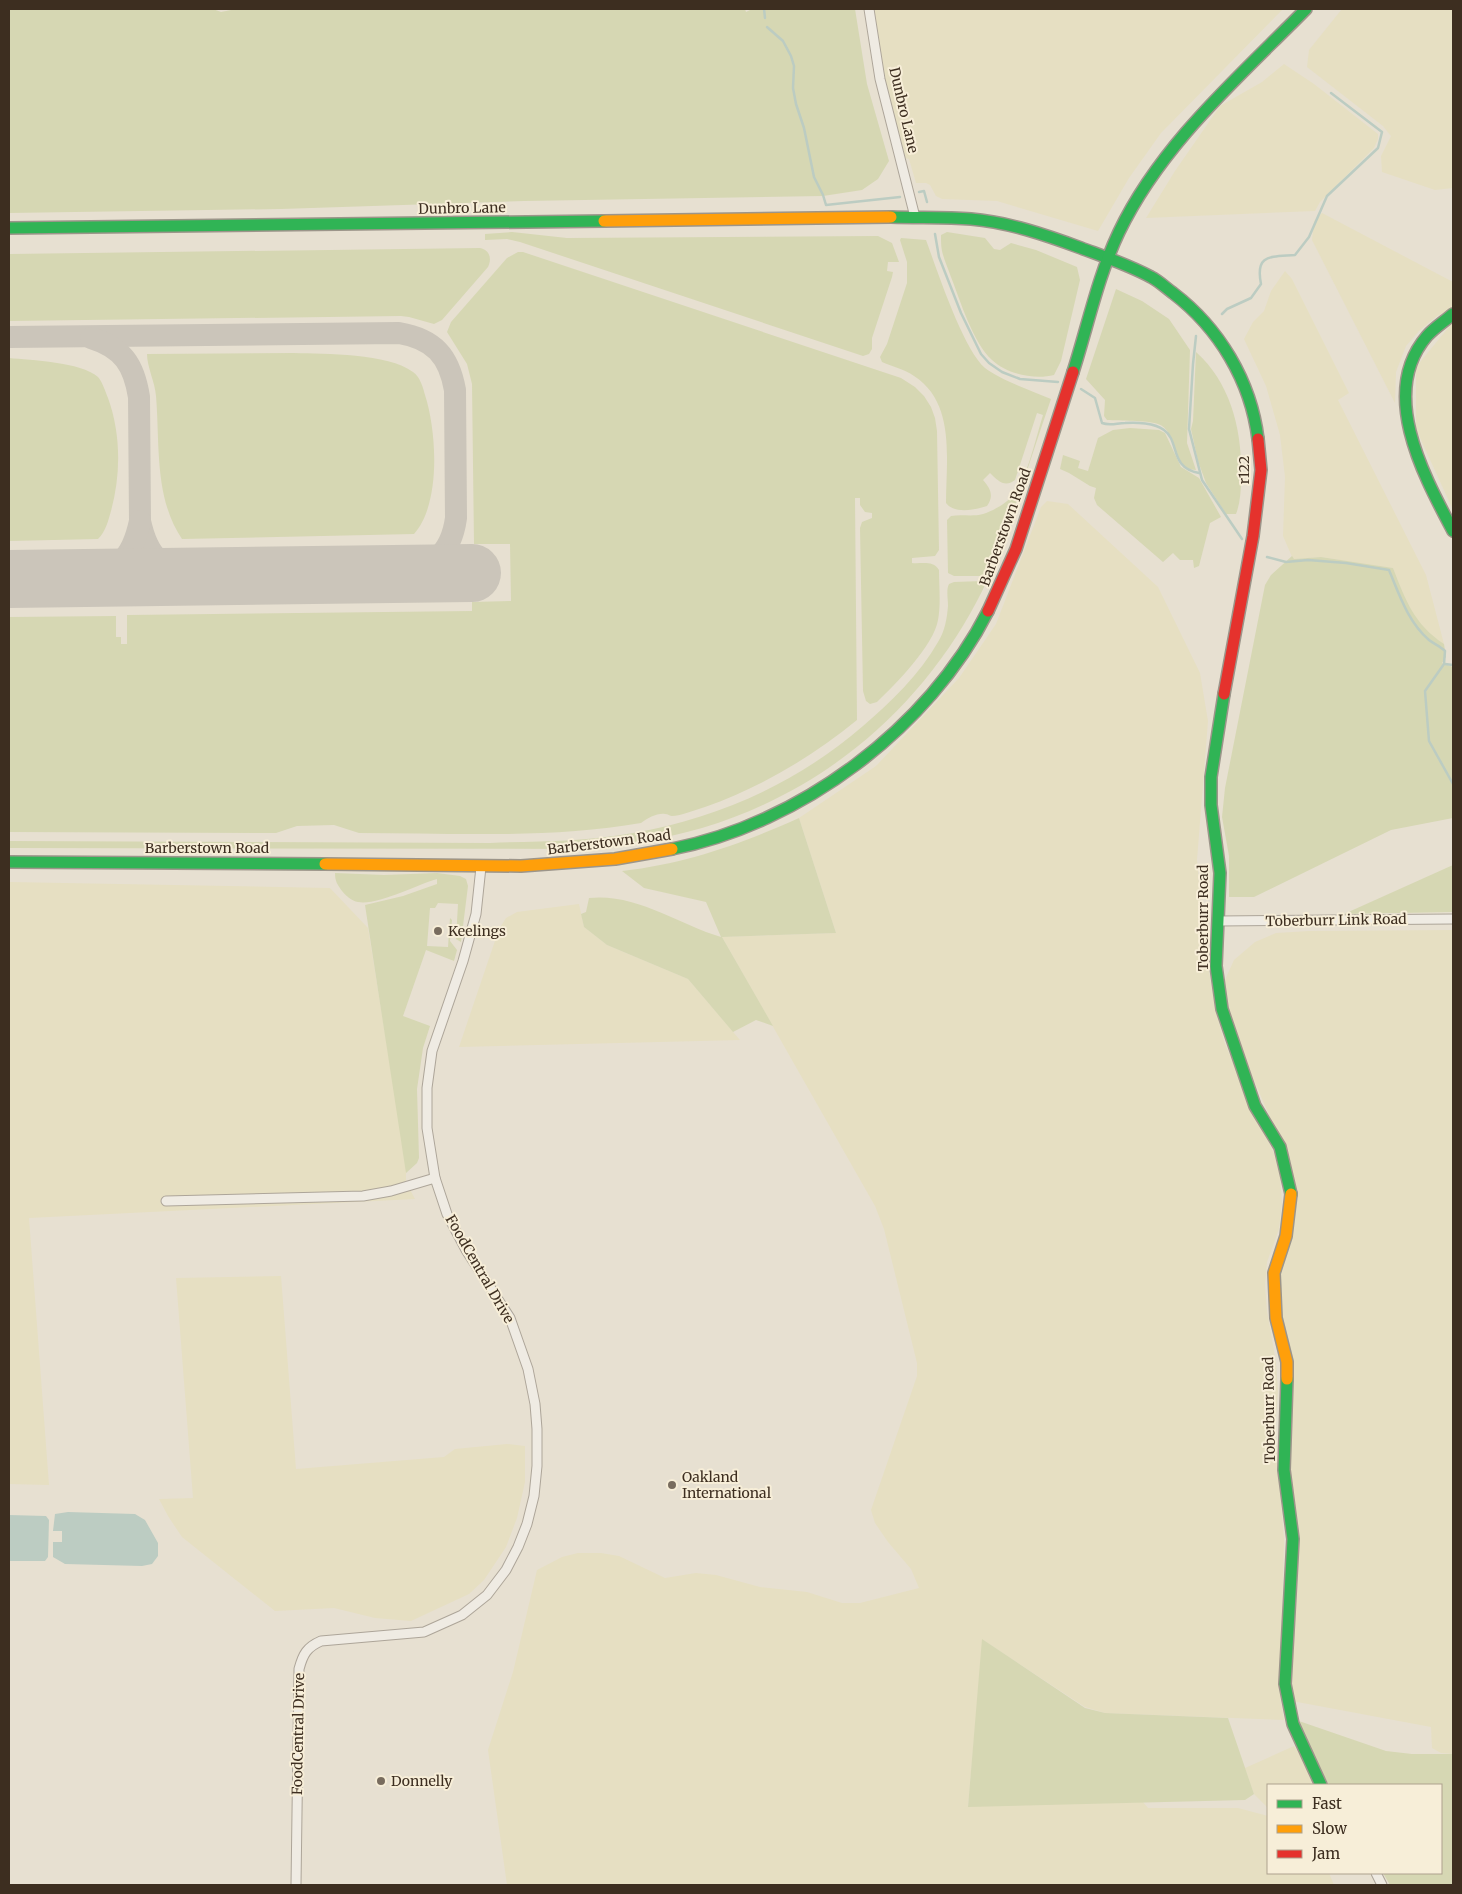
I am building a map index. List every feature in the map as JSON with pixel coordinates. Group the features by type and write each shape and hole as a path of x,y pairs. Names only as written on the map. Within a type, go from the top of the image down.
{"main road":[{"name":"Barberstown Road","path":"9,862 355,864 481,867 554,865 633,857 669,851 706,841 749,826 818,792 868,756 894,733 946,676 962,654 984,618 1008,570 1066,396 1107,258 1125,219 1151,178 1188,130 1213,102 1306,9"},
{"name":"Dunbro Lane","path":"9,228 915,217 972,219 1022,229 1057,239 1107,258"},
{"name":"r122","path":"1107,258 1153,278 1190,306 1212,329 1232,359 1249,397 1257,433 1261,470 1258,505 1216,746"},
{"path":"1453,314 1436,325 1420,345 1409,366 1404,393 1408,427 1420,464 1453,531"},
{"name":"Toberburr Road","path":"1216,746 1211,777 1211,805 1220,874 1216,966 1222,1009 1255,1106 1280,1147 1291,1193 1286,1236 1274,1273 1276,1318 1286,1362 1284,1470 1293,1539 1285,1684 1293,1724 1321,1784"}],"street":[{"name":"Dunbro Lane","path":"869,9 880,79 915,217"},
{"name":"FoodCentral Drive","path":"296,1885 299,1669 303,1654 310,1646 321,1641 424,1632 462,1615 487,1595 506,1570 527,1524 534,1496 537,1466 537,1429 535,1404 528,1369 510,1318 466,1250 447,1214 435,1178 427,1128 428,1069 434,1041 461,966 476,914 481,867"},
{"name":"Toberburr Link Road","path":"1219,921 1453,919"},
{"path":"166,1201 362,1196 435,1178"}],"shaded area":[{"path":"874,9 1283,9 1161,133 1129,178 1098,231 997,201 942,199 936,196 930,185 916,183 909,159 905,158 886,89"},
{"path":"1342,9 1453,9 1453,188 1435,190 1382,172 1381,156 1391,136 1383,126 1307,67 1309,50"},
{"path":"1284,64 1314,84 1378,134 1374,148 1320,202 1315,211 1146,218 1175,171 1220,106 1262,82"},
{"path":"1322,213 1453,282 1453,308 1437,316 1419,331 1406,346 1396,372 1395,403 1312,240 1314,221"},
{"path":"1285,271 1292,279 1349,393 1338,400 1426,575 1444,644 1431,635 1415,619 1393,568 1321,557 1293,559 1283,536 1285,477 1280,435 1266,386 1244,339 1253,322 1264,311 1271,291"},
{"path":"1453,322 1453,510 1416,429 1416,367"},
{"path":"1047,501 1068,504 1158,587 1200,673 1208,721 1197,860 1205,948 1215,1009 1225,1044 1275,1156 1280,1177 1282,1203 1279,1229 1267,1262 1265,1286 1267,1311 1276,1362 1278,1391 1275,1428 1284,1540 1280,1696 1284,1720 1105,1713 1085,1707 983,1640 968,1806 1143,1802 1148,1808 1238,1808 1267,1816 1267,1874 1329,1874 1334,1885 507,1885 488,1750 513,1672 537,1570 562,1557 578,1553 601,1553 619,1556 665,1578 696,1573 716,1575 760,1587 807,1592 842,1603 860,1603 919,1588 911,1569 875,1523 871,1510 917,1376 917,1363 884,1229 875,1206 722,937 836,933 799,818 876,766 959,678 996,624 1041,507"},
{"path":"9,882 330,888 368,928 406,1164 406,1182 415,1199 29,1218 49,1485 9,1484"},
{"path":"579,904 584,927 607,945 688,979 740,1040 459,1047 499,929 506,918 517,912"},
{"path":"1453,930 1453,1754 1441,1753 1432,1748 1431,1727 1292,1701 1293,1653 1278,1269 1291,1234 1295,1212 1294,1192 1275,1129 1249,1069 1226,1006 1224,982 1234,960 1255,942 1276,933"},
{"path":"281,1276 296,1469 444,1457 455,1449 507,1444 525,1446 525,1482 517,1518 506,1547 484,1580 469,1594 411,1621 375,1618 334,1608 275,1611 182,1537 168,1516 159,1499 193,1498 176,1278"},
{"path":"68,1512 135,1514 145,1520 158,1543 158,1556 152,1564 142,1566 65,1564 53,1557 53,1542 62,1542 62,1531 53,1531 55,1514"},
{"path":"9,1515 46,1516 49,1520 48,1557 45,1561 9,1561"},
{"path":"1294,1746 1321,1784 1267,1784 1267,1807 1254,1794 1245,1768"}],"green space":[{"path":"9,9 213,9 221,12 236,9 745,9 746,12 752,9 855,9 867,84 889,161 878,179 862,190 823,196 524,201 281,209 9,213"},
{"path":"512,232 567,238 878,236 892,243 899,262 888,262 887,271 893,272 892,277 872,338 872,349 869,354 863,356 520,242 507,239 485,240 485,234"},
{"path":"947,232 985,238 994,249 1000,250 1011,243 1036,250 1077,267 1080,280 1061,361 1054,375 1038,377 1021,375 998,365 985,352 968,321 944,258 941,247 941,235"},
{"path":"901,238 926,240 960,327 968,344 985,368 1008,381 1051,399 1008,528 994,565 977,601 953,641 926,678 896,712 863,742 826,769 787,793 746,812 702,828 660,838 587,849 9,848 9,841 490,843 598,838 665,826 726,808 784,781 811,765 874,717 923,665 944,629 948,611 947,591 949,584 954,582 983,581 982,576 954,576 948,573 947,520 951,516 987,513 1009,500 1020,485 1028,466 1043,415 1037,413 1015,480 1005,483 999,481 990,473 983,480 991,493 987,506 971,510 959,510 946,503 946,434 943,417 937,401 927,387 914,376 882,362 880,357 887,344 907,283 907,262"},
{"path":"480,248 489,255 488,267 442,320 434,324 401,316 9,321 9,254"},
{"path":"518,252 523,252 901,378 915,387 924,396 931,407 937,431 939,550 935,556 912,558 912,563 927,563 934,565 939,570 939,608 935,630 922,652 903,675 877,702 870,704 866,701 863,691 860,528 862,522 872,518 872,513 865,512 860,505 860,498 855,498 857,720 804,759 726,799 680,815 656,815 641,823 607,828 536,833 359,833 334,825 297,826 276,833 9,832 9,617 116,616 116,637 121,637 121,644 127,644 127,615 472,611 472,602 511,601 510,544 474,544 472,384 467,364 447,332 451,322 507,258"},
{"path":"1116,289 1142,301 1169,319 1190,350 1187,443 1196,470 1182,464 1169,434 1158,424 1140,421 1107,420 1104,416 1105,400 1086,379"},
{"path":"1196,352 1218,379 1227,394 1233,411 1240,445 1241,463 1241,484 1236,514 1226,514 1206,483 1198,461 1191,429"},
{"path":"147,354 339,354 373,358 402,366 418,377 429,410 434,447 434,467 433,487 429,505 423,521 414,534 182,539 173,523 163,488 160,470 156,396"},
{"path":"9,358 42,361 80,368 98,377 103,384 115,426 118,468 117,483 108,522 98,539 9,541"},
{"path":"1130,428 1159,430 1165,433 1181,467 1199,478 1221,517 1210,523 1199,566 1194,568 1193,560 1180,560 1173,553 1163,562 1097,505 1094,498 1096,488 1060,469 1063,455 1080,461 1078,468 1088,471 1098,438 1113,430"},
{"path":"1292,556 1294,559 1321,557 1393,568 1407,601 1418,620 1444,644 1446,657 1442,663 1453,667 1453,818 1391,830 1254,897 1229,897 1229,856 1222,817 1225,788 1265,585 1271,575"},
{"path":"799,818 836,933 722,937 773,1026 756,1020 733,1032 688,979 607,945 584,927 581,914 586,912 589,898 606,898 640,905 721,937 706,902 644,888 622,871 646,868 712,852 755,837"},
{"path":"1453,865 1453,912 1344,914"},
{"path":"335,873 384,875 437,873 460,876 466,879 468,886 461,942 456,939 458,904 438,903 435,908 430,908 427,946 448,947 450,918 452,920 450,941 457,950 454,961 426,950 403,1016 430,1026 423,1048 417,1089 419,1158 417,1163 406,1173 365,905 403,896 437,884 437,879 386,898 358,902 349,898 342,891 335,878"},
{"path":"982,1639 1085,1708 1105,1713 1228,1718 1254,1794 1245,1800 968,1807"},
{"path":"1296,1720 1386,1751 1412,1754 1453,1754 1453,1885 1390,1885 1384,1874 1442,1874 1442,1784 1328,1784 1311,1753"}],"waterway":[{"path":"764,9 765,18"},
{"path":"767,27 783,41 791,56 794,66 793,88 796,104 804,128 814,177 826,205 900,197"},
{"path":"1222,314 1227,309 1251,298 1261,284 1260,267 1266,259 1295,255 1309,237 1327,196 1378,148 1382,132 1331,93"},
{"path":"919,192 924,191 927,202"},
{"path":"935,234 939,257 961,313 981,354 989,363 1002,372 1020,379 1058,382"},
{"path":"1196,336 1189,429 1202,480 1242,539"},
{"path":"1081,389 1095,398 1102,423 1151,424 1164,430 1169,435 1183,466 1199,473"},
{"path":"1267,557 1286,562 1308,560 1346,563 1389,570 1415,625 1429,640 1445,651 1444,664 1425,691 1429,741 1453,784"},
{"path":"1445,664 1453,665"}],"taxiway":[{"path":"9,337 399,333 422,340 431,345 438,351 449,368 455,390 456,518 450,541 438,557 421,568 398,574"},
{"path":"91,338 111,347 125,359 137,386 139,397 140,521 147,544 158,560 166,566 198,577"},
{"path":"76,578 102,572 120,562 132,546 140,521"}],"runway":[{"path":"9,579 472,573"}],"traffic: fast":[{"path":"1073,372 1105,266 1119,232 1136,200 1179,141 1203,113 1306,9"},
{"path":"891,217 971,219 1013,226 1054,238 1134,269 1154,279 1190,307 1205,322 1230,357 1248,397 1258,439"},
{"path":"9,228 604,221"},
{"path":"1453,314 1427,336 1413,358 1406,383 1406,408 1419,460 1453,531"},
{"path":"672,849 720,836 767,818 813,794 856,764 896,731 932,694 963,654 988,611"},
{"path":"1224,694 1211,777 1211,805 1220,873 1216,966 1222,1009 1255,1106 1280,1147 1291,1194"},
{"path":"9,862 325,864"},
{"path":"1287,1379 1284,1470 1293,1539 1285,1684 1293,1724 1321,1784"}],"traffic: slow":[{"path":"604,221 891,217"},
{"path":"325,864 521,866 615,859 672,849"},
{"path":"1287,1379 1287,1362 1276,1318 1274,1273 1286,1236 1291,1194"}],"traffic: jam":[{"path":"988,611 1016,549 1073,372"},
{"path":"1224,694 1253,536 1261,470 1258,439"}],"place":[{"name":"Keelings","path":"438,931"},
{"name":"Oakland International","path":"672,1485"},
{"name":"Donnelly","path":"381,1781"}]}
